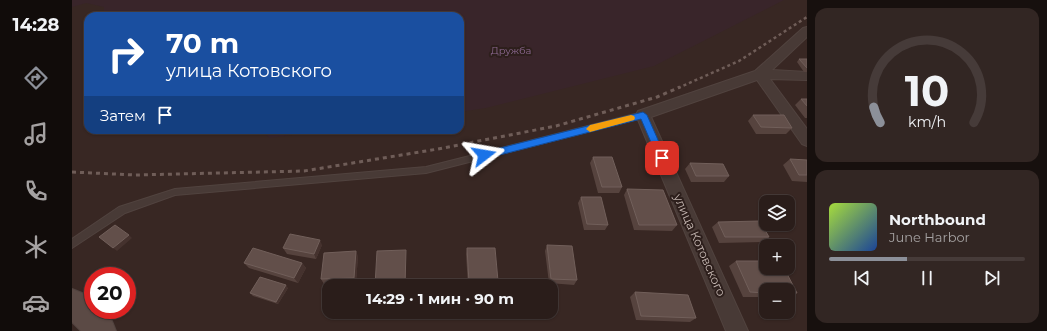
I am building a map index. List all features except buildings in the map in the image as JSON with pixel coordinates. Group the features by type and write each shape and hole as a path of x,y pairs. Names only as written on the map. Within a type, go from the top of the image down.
{"main road":[{"path":"72,303 102,331"}],"street":[{"path":"760,74 807,31"},
{"path":"760,74 807,140"},
{"path":"643,115 760,74 807,76"},
{"name":"улица Котовского","path":"643,115 737,331"}],"lane":[{"path":"72,244 122,210 175,192 426,170 643,115"}],"green space":[{"name":"Дружба","path":"72,0 784,0 654,66 486,108 464,111 464,12 104,12 104,7 86,3 72,7"},
{"path":"265,134 298,134 270,138"}],"railway":[{"path":"678,88 739,61 807,17"},
{"path":"72,172 135,175 304,171 438,149 556,126 657,97 680,87"}],"slow traffic":[{"path":"590,129 631,118"}],"route":[{"path":"484,155 643,115 662,158"}]}
